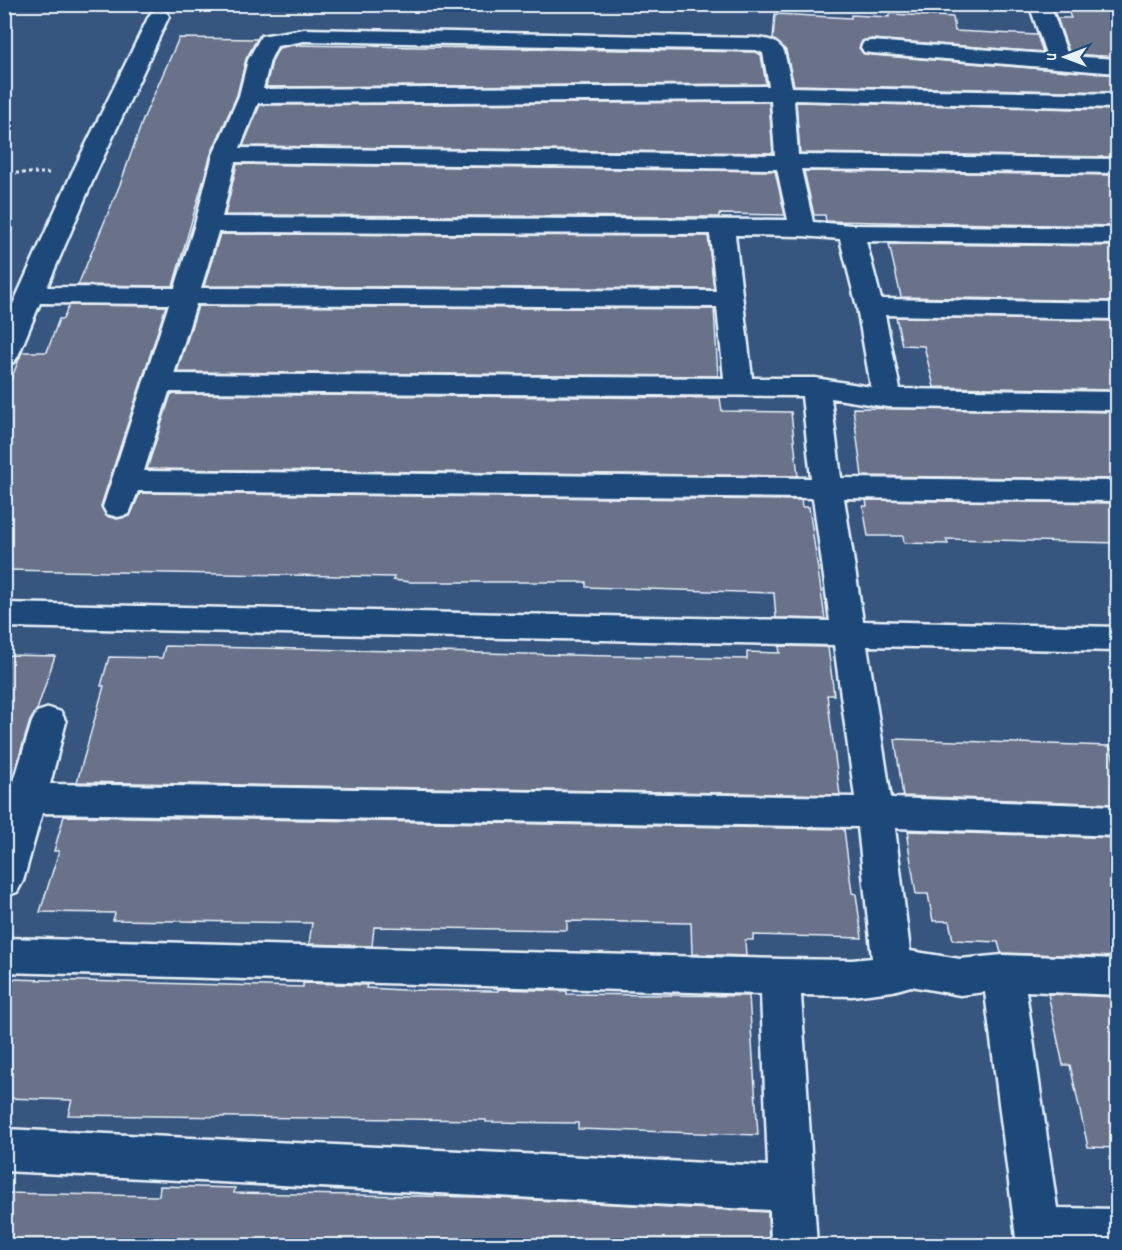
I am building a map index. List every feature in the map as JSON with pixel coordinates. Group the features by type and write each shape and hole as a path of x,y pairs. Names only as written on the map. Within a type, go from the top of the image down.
{"street":[{"path":"1039,4 1059,60"},
{"path":"4,356 84,173 159,16"},
{"path":"802,228 787,160 782,93 773,51 764,45 304,35 269,41 259,60 250,96 225,155 208,224 123,494 827,487 1118,491"},
{"path":"872,47 1118,66"},
{"path":"250,96 782,93 1118,101"},
{"path":"225,155 787,160 1118,166"},
{"path":"208,224 802,228 851,233 1118,236"},
{"path":"722,227 739,387"},
{"path":"851,233 870,307 887,398"},
{"path":"31,295 729,299"},
{"path":"870,307 1118,311"},
{"path":"158,383 816,387 887,398 1118,401"},
{"path":"816,387 827,487 875,812 893,973"},
{"path":"4,615 1118,639"},
{"path":"4,881 30,798 49,722"},
{"path":"30,798 875,812 1118,820"},
{"path":"4,955 780,977 852,978 893,973 911,968 960,977 1003,973 1118,977"},
{"path":"1003,973 1039,1238 1118,1232"},
{"path":"780,977 794,1245"},
{"path":"4,1150 791,1189"}],"path":[{"path":"4,172 84,173"}],"building":[{"path":"1065,4 1118,4 1118,57 1070,54 1057,18 1071,18"},
{"path":"775,14 851,18 851,15 889,17 889,14 953,17 955,31 1037,35 1043,52 872,39 862,41 859,48 864,54 872,55 1118,75 1118,92 794,85 786,51 773,39"},
{"path":"179,38 257,39 246,59 237,95 211,154 173,286 78,285 121,182 144,117"},
{"path":"293,45 756,52 761,55 766,84 266,87 272,61 279,48"},
{"path":"769,102 773,153 243,146 260,105"},
{"path":"796,102 1118,110 1118,157 800,153"},
{"path":"237,164 775,171 785,215 719,214 719,217 225,215"},
{"path":"804,171 1118,175 1118,226 826,221 825,215 814,215"},
{"path":"220,234 708,236 714,289 204,286"},
{"path":"889,244 1118,246 1118,301 901,297"},
{"path":"69,305 166,306 101,506 106,516 117,519 130,516 140,493 801,500 802,507 809,507 825,619 776,618 774,593 586,587 586,582 411,582 393,580 394,577 4,570 4,397 22,352 47,352 59,319 63,319"},
{"path":"198,306 714,309 718,376 177,372"},
{"path":"896,317 1118,321 1118,390 934,387 924,346 902,345"},
{"path":"171,394 720,398 722,411 791,412 798,476 147,469"},
{"path":"853,408 1118,412 1118,479 862,476"},
{"path":"866,500 1118,503 1118,543 946,539 948,544 904,543 903,536 868,536 863,506 867,506"},
{"path":"165,646 747,659 747,652 780,653 779,646 828,647 834,695 827,695 840,795 77,782 104,686 101,686 109,657 162,658"},
{"path":"4,655 55,656 37,710 30,721 9,789 4,788"},
{"path":"895,739 1110,746 1118,775 1118,804 903,796"},
{"path":"64,816 844,829 852,893 856,894 862,938 753,935 753,940 745,940 746,956 692,954 691,923 567,921 567,930 374,927 372,946 309,944 312,923 113,920 115,913 40,912 59,851 54,851"},
{"path":"908,831 1118,838 1118,957 1001,953 998,942 953,940 949,921 933,921 928,894 916,894"},
{"path":"11,979 303,987 303,983 367,985 366,988 404,990 498,991 498,989 567,991 567,994 749,996 758,1135 578,1129 578,1123 486,1122 486,1120 68,1115 72,1100 4,1098 4,999"},
{"path":"1048,994 1118,997 1118,1148 1088,1147 1070,1065 1063,1065"},
{"path":"160,1186 235,1188 234,1193 476,1197 768,1212 769,1245 4,1245 4,1193 159,1196"}]}
